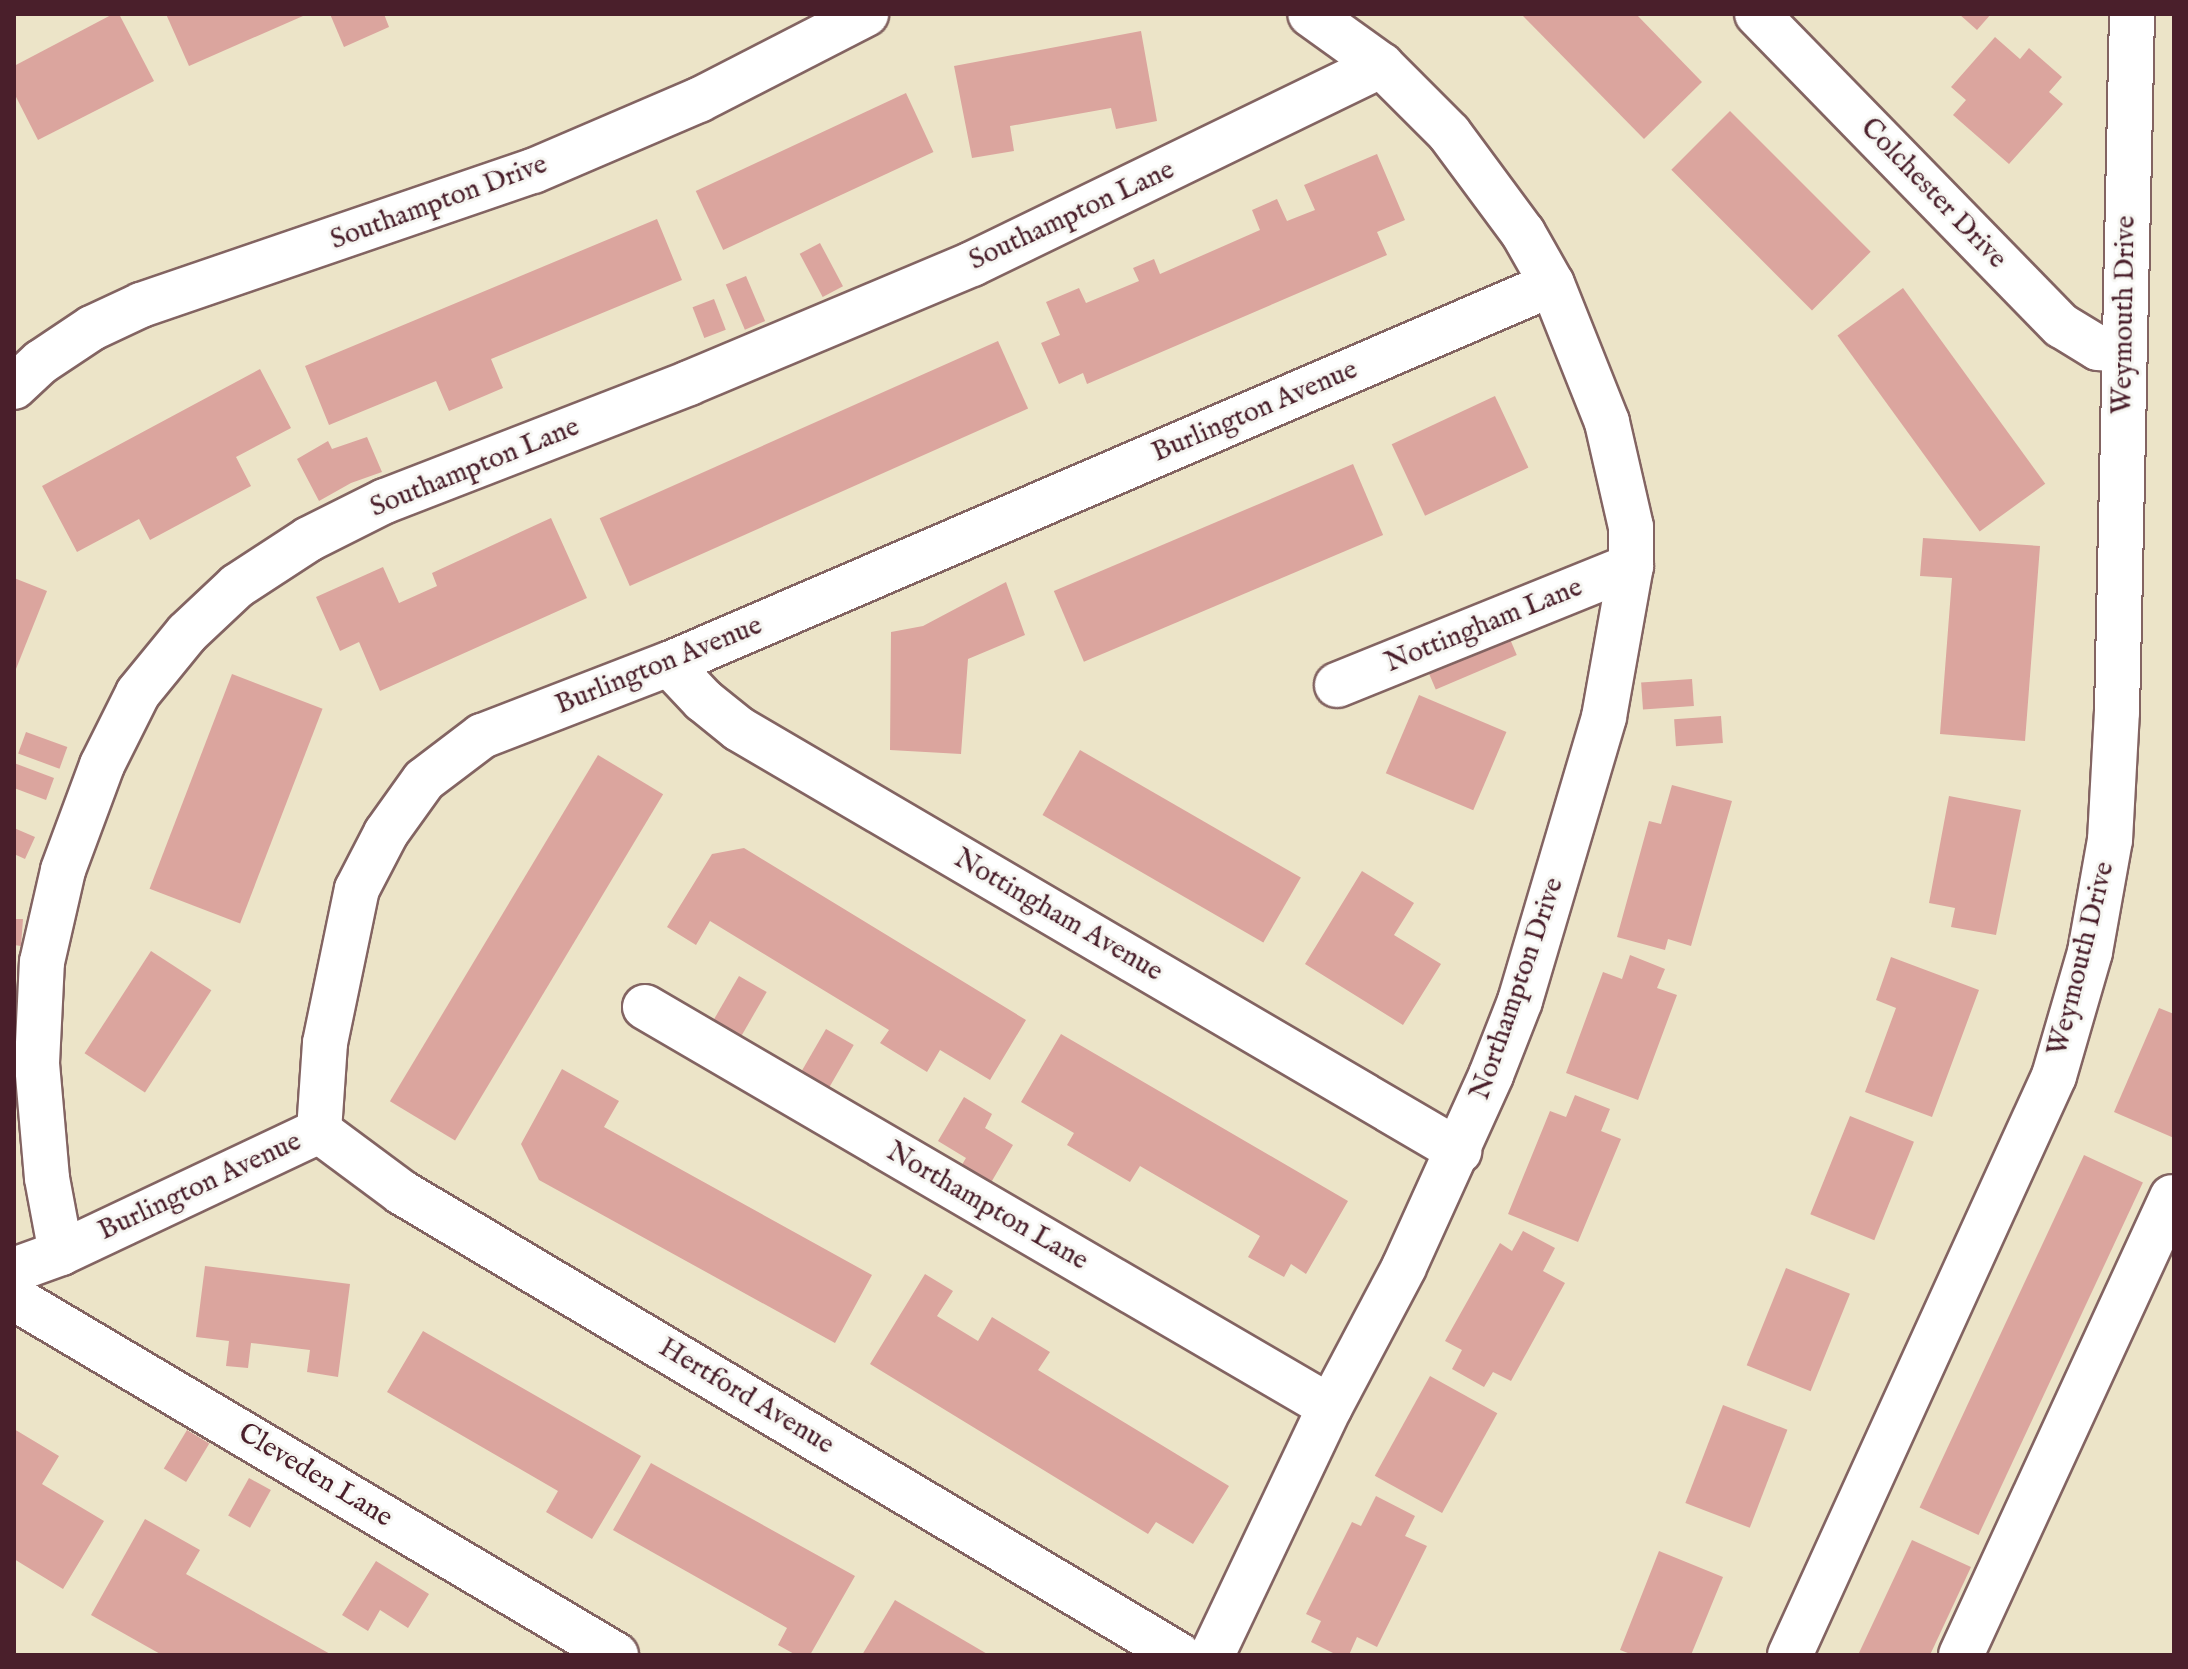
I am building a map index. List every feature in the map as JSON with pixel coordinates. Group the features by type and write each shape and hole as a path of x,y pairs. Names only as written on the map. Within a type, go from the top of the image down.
{"street":[{"name":"Southampton Drive","path":"14,387 41,362 92,328 141,305 533,171 699,100 866,14"},
{"path":"1310,14 1381,65 1449,133 1523,233 1552,284"},
{"name":"Colchester Drive","path":"1757,14 2062,326 2098,348 2124,350"},
{"name":"Weymouth Drive","path":"1790,1655 2054,1076 2090,952 2111,824 2117,712 2132,14"},
{"name":"Southampton Lane","path":"61,1253 47,1178 37,1063 42,962 63,870 102,765 138,693 187,633 237,586 309,539 385,501 689,383 972,264 1381,65"},
{"name":"Northampton Drive","path":"1212,1655 1330,1407 1404,1267 1459,1151 1520,1001 1604,717 1631,566 1631,527 1607,422 1552,284"},
{"name":"Burlington Avenue","path":"14,1270 61,1253 319,1131 325,1043 357,889 386,833 424,780 482,736 669,664 1552,284"},
{"name":"Nottingham Lane","path":"1337,685 1631,566"},
{"name":"Nottingham Avenue","path":"669,664 703,700 739,729 1459,1151"},
{"name":"Northampton Lane","path":"645,1007 1330,1407"},
{"name":"Hertford Avenue","path":"319,1131 401,1192 1179,1655"},
{"path":"1961,1655 2172,1197"},
{"name":"Cleveden Lane","path":"14,1298 616,1655"}],"building":[{"path":"113,14 119,14 154,81 38,140 14,93 14,66"},
{"path":"166,14 302,14 303,16 189,66"},
{"path":"330,14 384,14 389,27 344,47"},
{"path":"1521,14 1636,14 1702,82 1644,139"},
{"path":"1959,14 1991,14 1977,30"},
{"path":"1141,31 1157,121 1116,129 1111,108 1010,126 1014,151 972,158 954,66"},
{"path":"1995,37 2020,59 2029,48 2062,77 2049,92 2063,104 2009,164 1953,115 1966,100 1951,87"},
{"path":"906,93 933,152 723,250 696,191"},
{"path":"1730,111 1871,252 1812,310 1671,170"},
{"path":"1377,154 1405,220 1377,232 1387,255 1087,384 1083,373 1059,384 1041,343 1060,335 1046,302 1079,288 1086,303 1139,281 1133,268 1154,259 1160,274 1260,230 1252,210 1277,199 1287,221 1315,210 1304,185"},
{"path":"657,219 682,280 491,359 503,388 449,411 436,381 329,425 305,366"},
{"path":"820,243 843,286 823,297 800,254"},
{"path":"746,276 765,321 745,330 726,285"},
{"path":"1903,288 2045,484 1980,531 1837,336"},
{"path":"714,299 726,330 704,338 693,307"},
{"path":"998,341 1028,409 630,586 600,518"},
{"path":"260,369 291,428 236,457 251,486 150,540 139,519 77,552 42,486"},
{"path":"1495,396 1528,468 1425,516 1392,444"},
{"path":"367,437 382,472 351,483 319,501 297,459 328,441 332,449"},
{"path":"1353,464 1383,535 1084,662 1054,591"},
{"path":"551,518 587,598 380,691 359,642 340,651 316,597 383,567 399,603 437,586 432,573"},
{"path":"1923,538 2040,546 2025,741 1940,734 1952,578 1920,576"},
{"path":"14,578 47,591 14,674"},
{"path":"1006,582 1025,635 968,659 961,754 890,750 891,632 923,626"},
{"path":"1507,632 1517,655 1436,689 1426,666"},
{"path":"232,674 323,709 240,923 150,889"},
{"path":"1692,679 1694,706 1643,709 1641,683"},
{"path":"1419,695 1506,732 1473,810 1386,773"},
{"path":"1721,716 1723,743 1676,746 1674,719"},
{"path":"26,732 67,747 59,769 18,754"},
{"path":"1080,750 1301,878 1263,942 1042,815"},
{"path":"598,755 663,794 455,1140 390,1101"},
{"path":"14,763 54,778 46,800 14,788"},
{"path":"1672,785 1732,801 1691,946 1668,939 1665,950 1617,937 1649,821 1661,824"},
{"path":"1949,796 2021,810 1996,935 1951,927 1955,908 1929,903"},
{"path":"14,828 35,837 25,859 14,854"},
{"path":"744,848 1026,1020 990,1080 940,1050 927,1072 880,1043 889,1030 710,921 696,945 667,927 712,854"},
{"path":"1362,871 1414,903 1394,935 1441,964 1403,1025 1305,964"},
{"path":"14,919 23,919 21,946 14,945"},
{"path":"151,951 211,990 145,1093 85,1053"},
{"path":"1630,955 1665,969 1657,988 1677,995 1638,1100 1566,1073 1603,972 1622,979"},
{"path":"1891,957 1979,990 1932,1117 1865,1092 1896,1008 1876,1000"},
{"path":"739,976 767,992 741,1036 714,1020"},
{"path":"2159,1008 2174,1014 2174,1138 2114,1112"},
{"path":"826,1029 854,1045 829,1088 801,1072"},
{"path":"1061,1034 1348,1201 1306,1274 1291,1264 1284,1277 1248,1257 1260,1236 1140,1166 1130,1182 1067,1145 1074,1133 1021,1102"},
{"path":"562,1069 619,1101 604,1127 872,1275 835,1343 539,1180 521,1144"},
{"path":"1575,1095 1610,1109 1601,1131 1621,1139 1578,1242 1508,1214 1550,1111 1566,1117"},
{"path":"964,1097 992,1114 985,1128 1013,1145 989,1186 960,1168 966,1158 938,1141"},
{"path":"1850,1116 1914,1142 1874,1240 1810,1214"},
{"path":"2084,1155 2143,1182 1979,1535 1920,1508"},
{"path":"1523,1231 1555,1248 1543,1271 1565,1283 1511,1381 1493,1372 1484,1387 1452,1369 1462,1350 1445,1341 1500,1243 1512,1251"},
{"path":"205,1266 350,1284 338,1377 307,1372 310,1350 251,1343 248,1368 226,1366 229,1341 196,1337"},
{"path":"1786,1268 1850,1294 1811,1391 1747,1365"},
{"path":"925,1274 953,1291 937,1316 978,1341 992,1317 1050,1352 1038,1370 1229,1486 1193,1544 1156,1522 1148,1534 870,1364"},
{"path":"423,1331 641,1456 592,1539 546,1512 558,1491 387,1392"},
{"path":"1430,1376 1497,1413 1442,1513 1375,1476"},
{"path":"1723,1405 1787,1430 1750,1528 1685,1503"},
{"path":"14,1429 59,1456 42,1484 104,1521 63,1589 14,1559"},
{"path":"187,1430 209,1443 186,1482 164,1469"},
{"path":"651,1463 855,1576 810,1655 796,1655 778,1645 787,1628 613,1530"},
{"path":"249,1478 271,1490 250,1528 228,1516"},
{"path":"1376,1496 1415,1516 1405,1536 1427,1546 1377,1647 1357,1637 1349,1655 1337,1655 1311,1642 1321,1621 1306,1614 1352,1522 1361,1526"},
{"path":"145,1519 200,1550 186,1574 332,1655 162,1655 91,1615"},
{"path":"1912,1540 1971,1567 1930,1655 1858,1655"},
{"path":"1659,1551 1723,1577 1691,1655 1633,1655 1620,1650"},
{"path":"376,1561 429,1594 408,1628 380,1610 368,1631 342,1615"},
{"path":"895,1600 989,1655 862,1655"}]}
